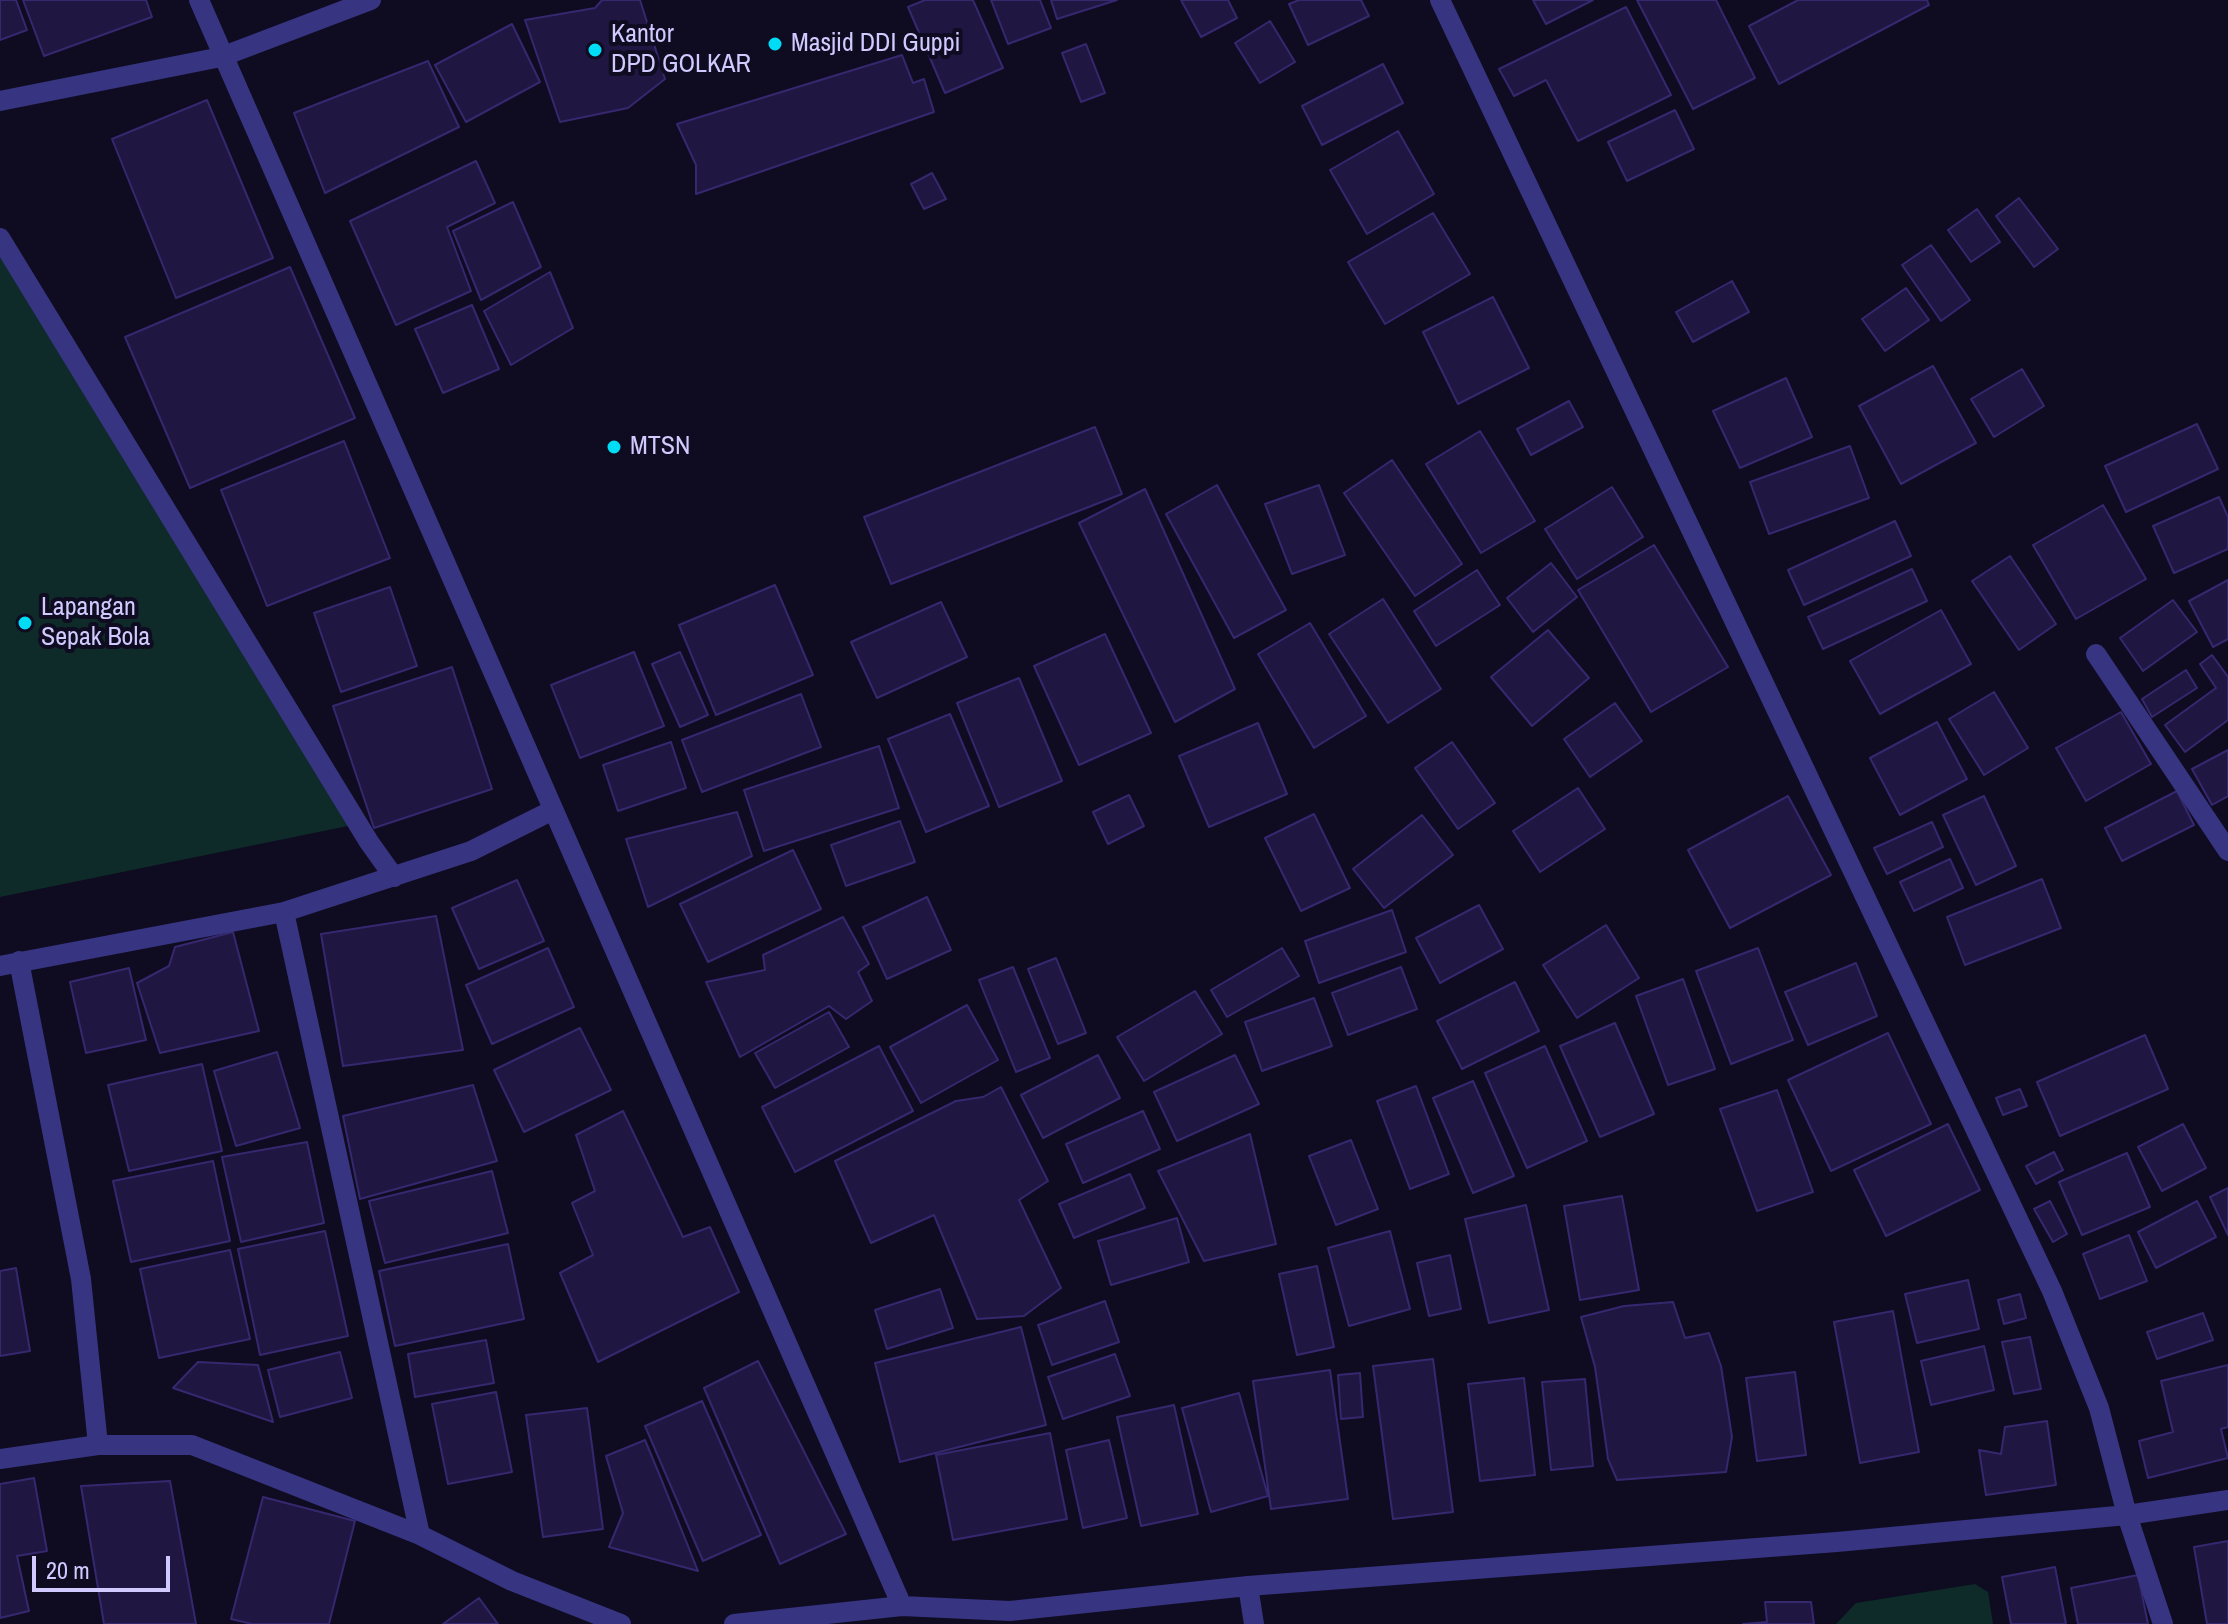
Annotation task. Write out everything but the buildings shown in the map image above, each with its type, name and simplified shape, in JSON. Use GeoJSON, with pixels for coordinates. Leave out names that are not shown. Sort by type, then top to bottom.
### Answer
{"type":"FeatureCollection","features":[{"type":"Feature","properties":{"kind":"street"},"geometry":{"type":"LineString","coordinates":[[199,0],[221,57],[902,1606]]}},
{"type":"Feature","properties":{"kind":"street"},"geometry":{"type":"LineString","coordinates":[[0,101],[221,57],[371,0]]}},
{"type":"Feature","properties":{"kind":"street"},"geometry":{"type":"LineString","coordinates":[[1440,0],[2052,1291],[2099,1408],[2127,1515],[2163,1624]]}},
{"type":"Feature","properties":{"kind":"street"},"geometry":{"type":"LineString","coordinates":[[0,238],[369,842],[394,877]]}},
{"type":"Feature","properties":{"kind":"street"},"geometry":{"type":"LineString","coordinates":[[2096,654],[2228,851]]}},
{"type":"Feature","properties":{"kind":"street"},"geometry":{"type":"LineString","coordinates":[[98,1445],[81,1279],[10,964],[284,912],[471,851],[553,810]]}},
{"type":"Feature","properties":{"kind":"street"},"geometry":{"type":"LineString","coordinates":[[284,912],[420,1535]]}},
{"type":"Feature","properties":{"kind":"street"},"geometry":{"type":"LineString","coordinates":[[0,1459],[98,1445],[192,1445],[420,1535],[512,1581],[621,1624]]}},
{"type":"Feature","properties":{"kind":"street"},"geometry":{"type":"LineString","coordinates":[[734,1624],[902,1606],[1012,1618],[1248,1586],[1837,1542],[2127,1515],[2228,1500]]}},
{"type":"Feature","properties":{"kind":"street"},"geometry":{"type":"LineString","coordinates":[[1248,1586],[1254,1624]]}},
{"type":"Feature","properties":{"kind":"green space"},"geometry":{"type":"Polygon","coordinates":[[[0,253],[353,825],[0,897],[0,253]]]}},
{"type":"Feature","properties":{"kind":"green space"},"geometry":{"type":"Polygon","coordinates":[[[1975,1584],[1988,1592],[1993,1624],[1836,1624],[1856,1603],[1975,1584]]]}},
{"type":"Feature","properties":{"kind":"place","name":"Masjid DDI Guppi"},"geometry":{"type":"Point","coordinates":[775,44]}},
{"type":"Feature","properties":{"kind":"place","name":"Kantor DPD GOLKAR"},"geometry":{"type":"Point","coordinates":[595,50]}},
{"type":"Feature","properties":{"kind":"place","name":"MTSN"},"geometry":{"type":"Point","coordinates":[614,447]}},
{"type":"Feature","properties":{"kind":"place","name":"Lapangan Sepak Bola"},"geometry":{"type":"Point","coordinates":[25,623]}}]}
